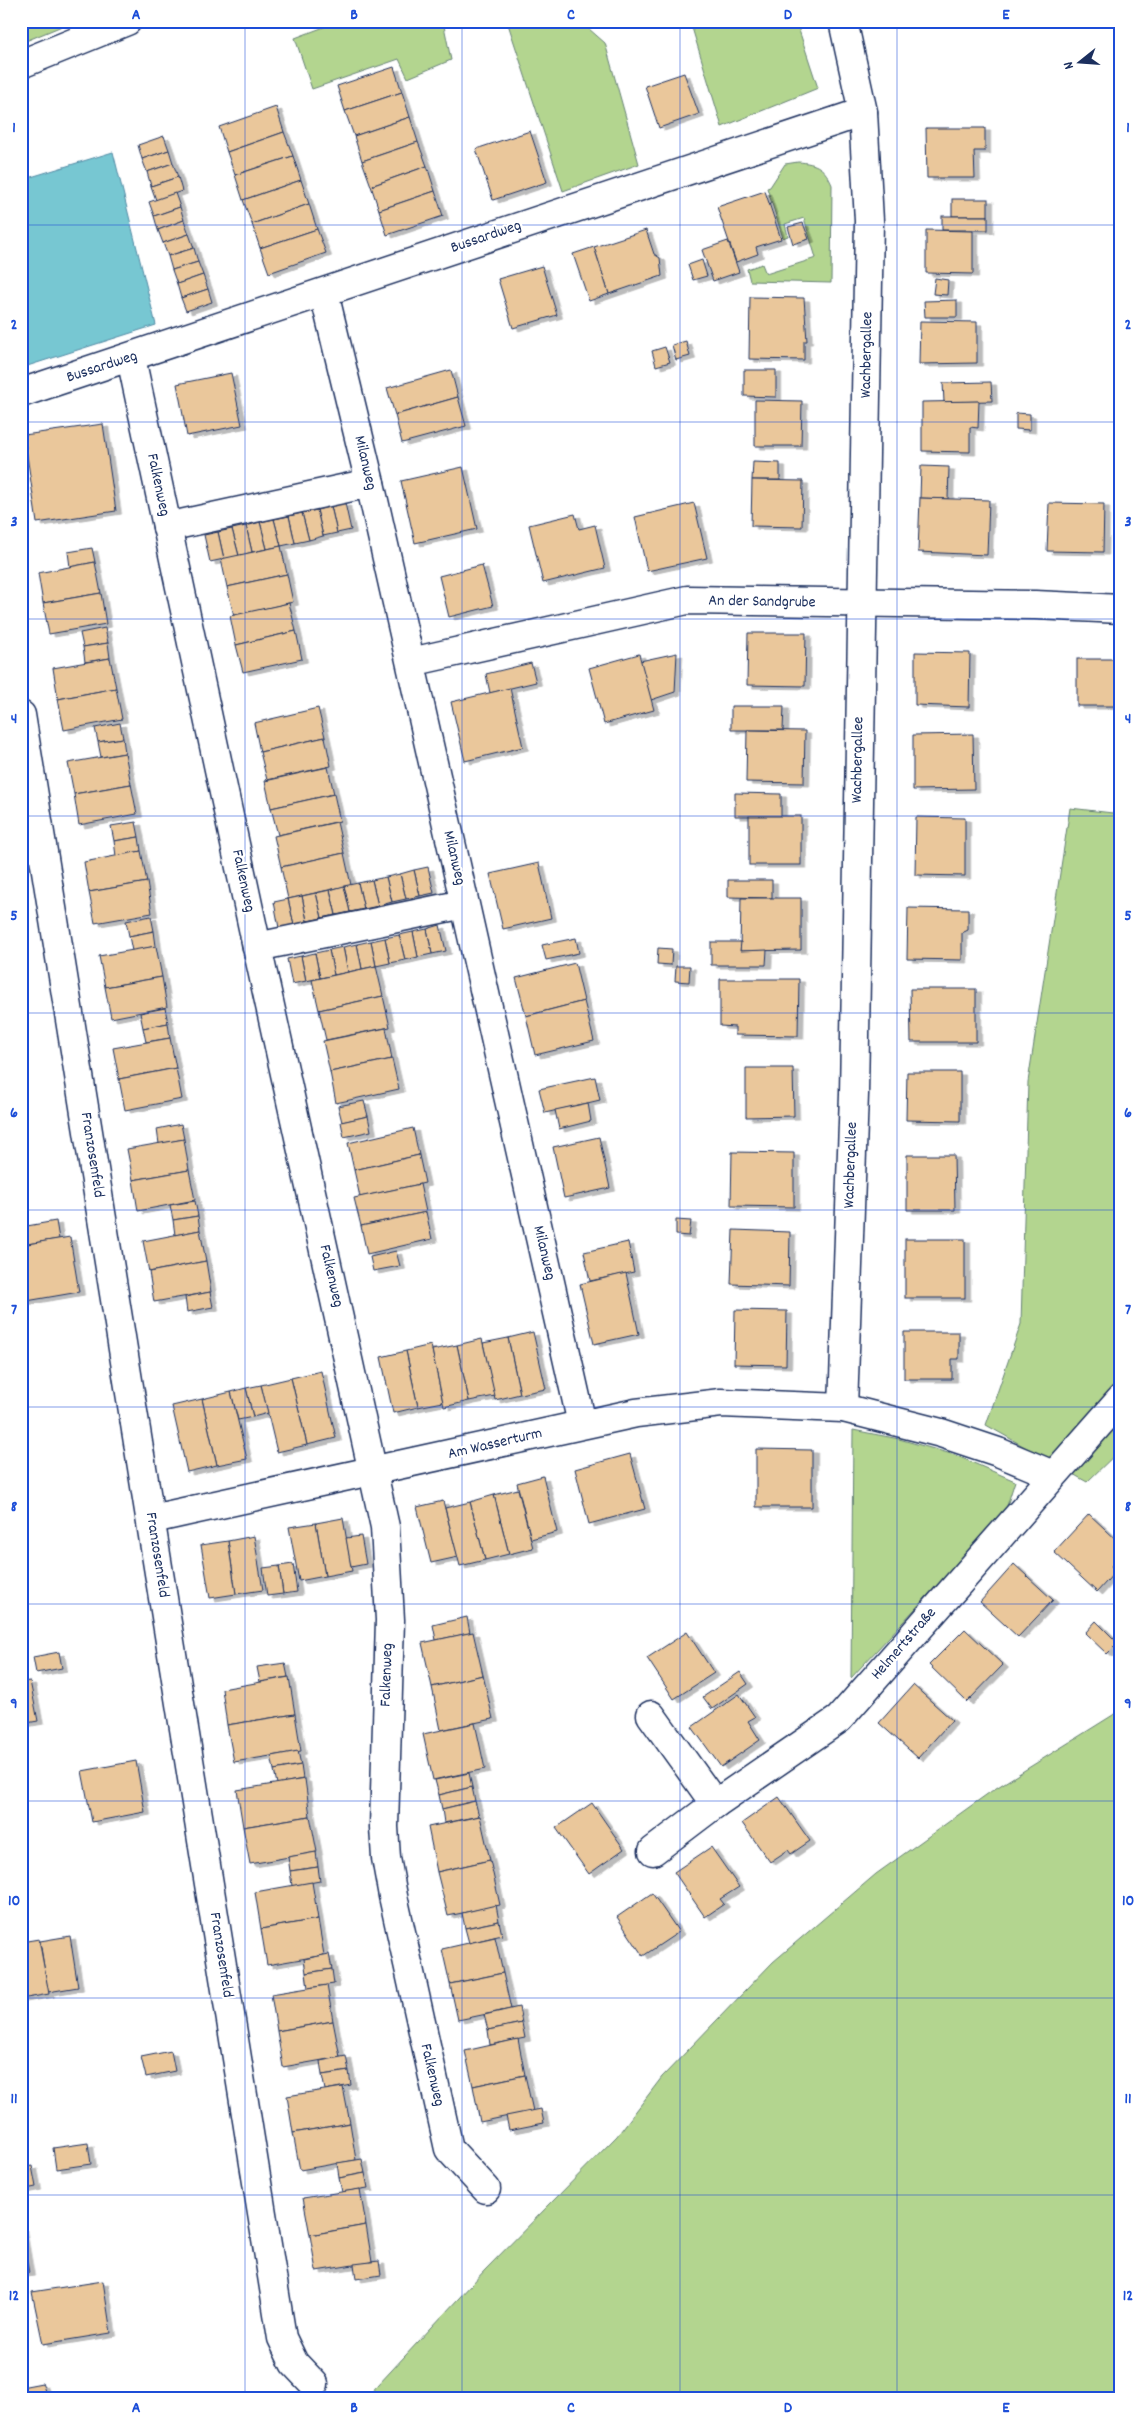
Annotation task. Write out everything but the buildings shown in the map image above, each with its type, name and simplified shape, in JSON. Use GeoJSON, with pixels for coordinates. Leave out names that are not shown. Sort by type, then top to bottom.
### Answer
{"type":"FeatureCollection","features":[{"type":"Feature","properties":{"kind":"street"},"geometry":{"type":"LineString","coordinates":[[21,64],[127,21]]}},
{"type":"Feature","properties":{"kind":"street"},"geometry":{"type":"LineString","coordinates":[[843,21],[863,112]]}},
{"type":"Feature","properties":{"kind":"street","name":"Bussardweg"},"geometry":{"type":"LineString","coordinates":[[21,393],[131,358],[663,177],[863,112]]}},
{"type":"Feature","properties":{"kind":"street","name":"Wachbergallee"},"geometry":{"type":"LineString","coordinates":[[843,1408],[854,1094],[861,604],[870,206],[863,112]]}},
{"type":"Feature","properties":{"kind":"street","name":"Milanweg"},"geometry":{"type":"LineString","coordinates":[[324,293],[370,483],[582,1424]]}},
{"type":"Feature","properties":{"kind":"street","name":"Falkenweg"},"geometry":{"type":"LineString","coordinates":[[131,358],[257,946],[386,1527],[390,1620],[384,1748],[386,1858],[449,2149],[486,2189]]}},
{"type":"Feature","properties":{"kind":"street"},"geometry":{"type":"LineString","coordinates":[[167,527],[370,483]]}},
{"type":"Feature","properties":{"kind":"street","name":"An der Sandgrube"},"geometry":{"type":"LineString","coordinates":[[410,662],[686,600],[1121,609]]}},
{"type":"Feature","properties":{"kind":"street","name":"Franzosenfeld"},"geometry":{"type":"LineString","coordinates":[[21,715],[152,1519],[282,2338],[294,2363],[314,2384]]}},
{"type":"Feature","properties":{"kind":"street"},"geometry":{"type":"LineString","coordinates":[[257,946],[464,904]]}},
{"type":"Feature","properties":{"kind":"street","name":"Helmertstraße"},"geometry":{"type":"LineString","coordinates":[[654,1851],[715,1804],[839,1718],[1053,1475],[1120,1395]]}},
{"type":"Feature","properties":{"kind":"street","name":"Am Wasserturm"},"geometry":{"type":"LineString","coordinates":[[152,1519],[582,1424],[636,1413],[721,1403],[843,1408],[941,1433],[998,1452],[1053,1475]]}},
{"type":"Feature","properties":{"kind":"street"},"geometry":{"type":"LineString","coordinates":[[650,1715],[715,1804]]}},
{"type":"Feature","properties":{"kind":"green space"},"geometry":{"type":"Polygon","coordinates":[[[25,21],[74,21],[21,43],[21,23],[25,21]]]}},
{"type":"Feature","properties":{"kind":"green space"},"geometry":{"type":"Polygon","coordinates":[[[340,21],[443,21],[451,60],[408,78],[399,59],[312,89],[295,38],[340,21]]]}},
{"type":"Feature","properties":{"kind":"green space"},"geometry":{"type":"Polygon","coordinates":[[[507,21],[580,21],[605,43],[639,164],[563,191],[507,21]]]}},
{"type":"Feature","properties":{"kind":"green space"},"geometry":{"type":"Polygon","coordinates":[[[690,21],[796,21],[818,88],[722,127],[690,21]]]}},
{"type":"Feature","properties":{"kind":"green space"},"geometry":{"type":"Polygon","coordinates":[[[798,162],[815,165],[820,168],[832,185],[831,283],[750,281],[747,269],[762,264],[766,274],[816,258],[804,218],[785,224],[788,236],[783,238],[767,188],[770,187],[785,164],[798,162]]]}},
{"type":"Feature","properties":{"kind":"green space"},"geometry":{"type":"Polygon","coordinates":[[[1070,808],[1121,814],[1121,1449],[1087,1482],[986,1425],[1021,1324],[1028,1082],[1070,808]]]}},
{"type":"Feature","properties":{"kind":"green space"},"geometry":{"type":"Polygon","coordinates":[[[853,1430],[899,1439],[955,1455],[1015,1481],[1005,1512],[851,1678],[853,1430]]]}},
{"type":"Feature","properties":{"kind":"green space"},"geometry":{"type":"Polygon","coordinates":[[[1121,1710],[1121,2399],[365,2399],[485,2270],[617,2136],[662,2077],[773,1962],[876,1874],[993,1790],[1121,1710]]]}},
{"type":"Feature","properties":{"kind":"water"},"geometry":{"type":"Polygon","coordinates":[[[113,152],[156,325],[21,368],[21,180],[113,152]]]}}]}
